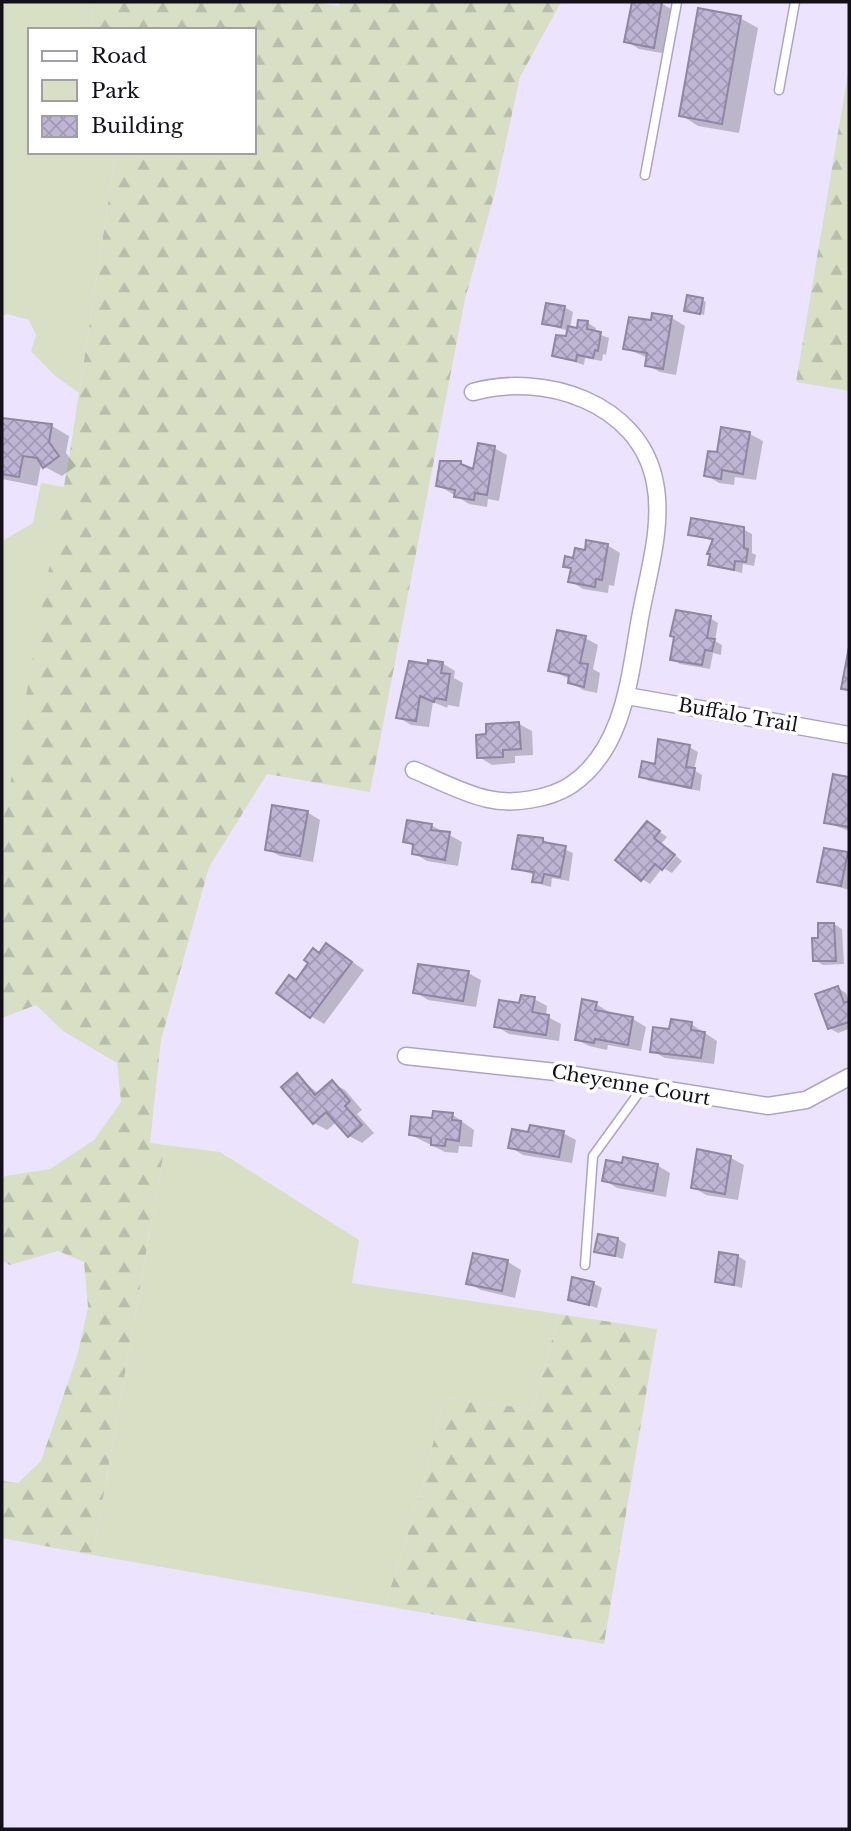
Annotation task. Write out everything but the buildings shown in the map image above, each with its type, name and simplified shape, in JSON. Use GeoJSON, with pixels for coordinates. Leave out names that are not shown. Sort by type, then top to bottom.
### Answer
{"type":"FeatureCollection","features":[{"type":"Feature","properties":{"kind":"street"},"geometry":{"type":"LineString","coordinates":[[414,770],[489,800],[534,799],[570,786],[604,753],[627,696],[657,512],[653,474],[637,440],[607,411],[573,395],[510,384],[473,391]]}},
{"type":"Feature","properties":{"kind":"street","name":"Buffalo Trail"},"geometry":{"type":"LineString","coordinates":[[627,696],[849,735]]}},
{"type":"Feature","properties":{"kind":"street","name":"Cheyenne Court"},"geometry":{"type":"LineString","coordinates":[[406,1056],[513,1066],[768,1107],[806,1100],[849,1077]]}},
{"type":"Feature","properties":{"kind":"lane"},"geometry":{"type":"LineString","coordinates":[[646,175],[677,2]]}},
{"type":"Feature","properties":{"kind":"lane"},"geometry":{"type":"LineString","coordinates":[[779,90],[794,2]]}},
{"type":"Feature","properties":{"kind":"lane"},"geometry":{"type":"LineString","coordinates":[[585,1265],[593,1156],[643,1087]]}},
{"type":"Feature","properties":{"kind":"green space"},"geometry":{"type":"Polygon","coordinates":[[[2,2],[95,2],[89,28],[28,28],[28,154],[116,154],[79,393],[54,375],[31,351],[36,335],[29,320],[7,314],[2,316],[2,2]]]}},
{"type":"Feature","properties":{"kind":"green space"},"geometry":{"type":"Polygon","coordinates":[[[95,2],[313,2],[339,6],[340,2],[561,2],[520,77],[495,192],[465,299],[370,792],[267,774],[209,867],[161,1040],[150,1143],[165,1145],[93,1555],[2,1538],[2,1481],[18,1483],[41,1461],[78,1353],[88,1307],[84,1262],[58,1251],[10,1265],[2,1261],[2,1180],[5,1176],[50,1169],[94,1140],[121,1102],[117,1063],[63,1031],[36,1005],[2,1018],[2,829],[69,458],[116,154],[256,154],[256,28],[89,28],[95,2]]]}},
{"type":"Feature","properties":{"kind":"green space"},"geometry":{"type":"Polygon","coordinates":[[[849,67],[849,391],[796,382],[849,67]]]}},
{"type":"Feature","properties":{"kind":"green space"},"geometry":{"type":"Polygon","coordinates":[[[41,483],[64,487],[3,829],[2,541],[33,523],[41,483]]]}},
{"type":"Feature","properties":{"kind":"green space"},"geometry":{"type":"Polygon","coordinates":[[[165,1145],[220,1152],[359,1240],[352,1283],[559,1314],[533,1409],[444,1398],[424,1481],[385,1606],[93,1555],[165,1145]]]}},
{"type":"Feature","properties":{"kind":"green space"},"geometry":{"type":"Polygon","coordinates":[[[559,1314],[657,1329],[604,1644],[385,1606],[424,1481],[444,1398],[533,1409],[559,1314]]]}}]}
